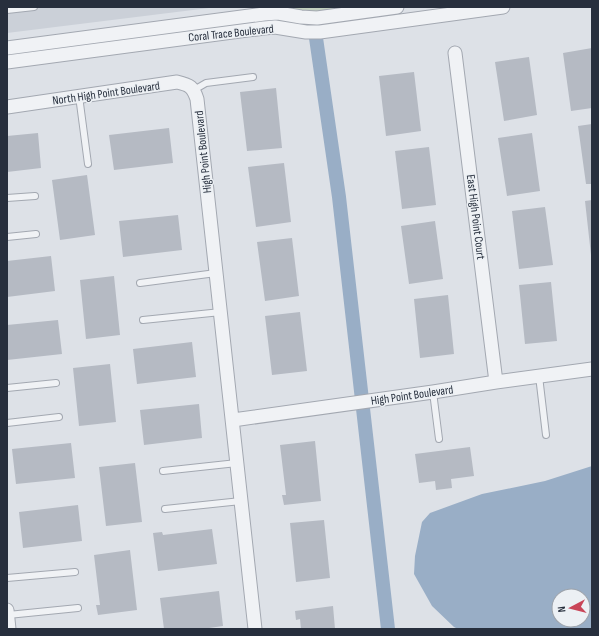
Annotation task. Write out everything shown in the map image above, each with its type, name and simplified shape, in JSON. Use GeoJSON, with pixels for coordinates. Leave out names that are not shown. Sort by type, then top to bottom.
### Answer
{"type":"FeatureCollection","features":[{"type":"Feature","properties":{"kind":"street","name":"Coral Trace Boulevard"},"geometry":{"type":"LineString","coordinates":[[7,48],[264,14],[278,13],[301,18],[317,18],[397,7]]}},
{"type":"Feature","properties":{"kind":"street","name":"Coral Trace Boulevard"},"geometry":{"type":"LineString","coordinates":[[7,62],[264,28],[275,27],[306,32],[320,32],[502,7]]}},
{"type":"Feature","properties":{"kind":"street","name":"East High Point Court"},"geometry":{"type":"LineString","coordinates":[[456,53],[496,382]]}},
{"type":"Feature","properties":{"kind":"street","name":"North High Point Boulevard"},"geometry":{"type":"LineString","coordinates":[[7,107],[177,82],[186,84],[195,94]]}},
{"type":"Feature","properties":{"kind":"street","name":"High Point Boulevard"},"geometry":{"type":"LineString","coordinates":[[195,94],[221,312],[255,629]]}},
{"type":"Feature","properties":{"kind":"street","name":"High Point Boulevard"},"geometry":{"type":"LineString","coordinates":[[233,420],[592,369]]}},
{"type":"Feature","properties":{"kind":"street"},"geometry":{"type":"LineString","coordinates":[[7,610],[9,629]]}},
{"type":"Feature","properties":{"kind":"lane"},"geometry":{"type":"LineString","coordinates":[[7,10],[34,7]]}},
{"type":"Feature","properties":{"kind":"lane"},"geometry":{"type":"LineString","coordinates":[[359,12],[361,26]]}},
{"type":"Feature","properties":{"kind":"lane"},"geometry":{"type":"LineString","coordinates":[[32,45],[35,58]]}},
{"type":"Feature","properties":{"kind":"lane"},"geometry":{"type":"LineString","coordinates":[[195,94],[206,83],[253,77]]}},
{"type":"Feature","properties":{"kind":"lane"},"geometry":{"type":"LineString","coordinates":[[79,96],[88,164]]}},
{"type":"Feature","properties":{"kind":"lane"},"geometry":{"type":"LineString","coordinates":[[7,198],[35,196]]}},
{"type":"Feature","properties":{"kind":"lane"},"geometry":{"type":"LineString","coordinates":[[7,237],[36,234]]}},
{"type":"Feature","properties":{"kind":"lane"},"geometry":{"type":"LineString","coordinates":[[140,283],[216,273]]}},
{"type":"Feature","properties":{"kind":"lane"},"geometry":{"type":"LineString","coordinates":[[143,320],[221,312]]}},
{"type":"Feature","properties":{"kind":"lane"},"geometry":{"type":"LineString","coordinates":[[539,376],[546,435]]}},
{"type":"Feature","properties":{"kind":"lane"},"geometry":{"type":"LineString","coordinates":[[7,388],[56,383]]}},
{"type":"Feature","properties":{"kind":"lane"},"geometry":{"type":"LineString","coordinates":[[434,392],[439,439]]}},
{"type":"Feature","properties":{"kind":"lane"},"geometry":{"type":"LineString","coordinates":[[7,423],[59,417]]}},
{"type":"Feature","properties":{"kind":"lane"},"geometry":{"type":"LineString","coordinates":[[163,471],[237,463]]}},
{"type":"Feature","properties":{"kind":"lane"},"geometry":{"type":"LineString","coordinates":[[165,509],[241,501]]}},
{"type":"Feature","properties":{"kind":"lane"},"geometry":{"type":"LineString","coordinates":[[7,578],[75,572]]}},
{"type":"Feature","properties":{"kind":"lane"},"geometry":{"type":"LineString","coordinates":[[8,614],[78,608]]}},
{"type":"Feature","properties":{"kind":"shaded area"},"geometry":{"type":"Polygon","coordinates":[[[7,7],[217,7],[7,33],[7,7]]]}},
{"type":"Feature","properties":{"kind":"green space"},"geometry":{"type":"Polygon","coordinates":[[[288,7],[348,7],[311,12],[288,9],[288,7]]]}},
{"type":"Feature","properties":{"kind":"water"},"geometry":{"type":"Polygon","coordinates":[[[592,466],[592,629],[458,629],[432,606],[414,574],[415,556],[422,522],[430,513],[482,494],[545,481],[592,466]]]}},
{"type":"Feature","properties":{"kind":"building"},"geometry":{"type":"Polygon","coordinates":[[[592,48],[592,108],[571,111],[563,53],[592,48]]]}},
{"type":"Feature","properties":{"kind":"building"},"geometry":{"type":"Polygon","coordinates":[[[529,57],[537,115],[504,121],[495,62],[529,57]]]}},
{"type":"Feature","properties":{"kind":"building"},"geometry":{"type":"Polygon","coordinates":[[[414,72],[421,131],[386,136],[379,76],[414,72]]]}},
{"type":"Feature","properties":{"kind":"building"},"geometry":{"type":"Polygon","coordinates":[[[276,88],[282,148],[247,151],[240,92],[276,88]]]}},
{"type":"Feature","properties":{"kind":"building"},"geometry":{"type":"Polygon","coordinates":[[[592,124],[592,184],[586,184],[578,126],[592,124]]]}},
{"type":"Feature","properties":{"kind":"building"},"geometry":{"type":"Polygon","coordinates":[[[169,128],[173,163],[114,170],[109,135],[169,128]]]}},
{"type":"Feature","properties":{"kind":"building"},"geometry":{"type":"Polygon","coordinates":[[[38,133],[41,168],[7,172],[7,136],[38,133]]]}},
{"type":"Feature","properties":{"kind":"building"},"geometry":{"type":"Polygon","coordinates":[[[532,133],[540,191],[507,196],[498,138],[532,133]]]}},
{"type":"Feature","properties":{"kind":"building"},"geometry":{"type":"Polygon","coordinates":[[[429,147],[436,205],[402,209],[395,151],[429,147]]]}},
{"type":"Feature","properties":{"kind":"building"},"geometry":{"type":"Polygon","coordinates":[[[284,163],[291,222],[256,227],[248,167],[284,163]]]}},
{"type":"Feature","properties":{"kind":"building"},"geometry":{"type":"Polygon","coordinates":[[[87,175],[95,235],[60,240],[52,180],[87,175]]]}},
{"type":"Feature","properties":{"kind":"building"},"geometry":{"type":"Polygon","coordinates":[[[592,200],[592,255],[591,255],[585,201],[592,200]]]}},
{"type":"Feature","properties":{"kind":"building"},"geometry":{"type":"Polygon","coordinates":[[[545,207],[553,265],[519,269],[512,211],[545,207]]]}},
{"type":"Feature","properties":{"kind":"building"},"geometry":{"type":"Polygon","coordinates":[[[178,215],[182,250],[123,257],[119,221],[178,215]]]}},
{"type":"Feature","properties":{"kind":"building"},"geometry":{"type":"Polygon","coordinates":[[[435,221],[443,279],[409,284],[401,226],[435,221]]]}},
{"type":"Feature","properties":{"kind":"building"},"geometry":{"type":"Polygon","coordinates":[[[292,238],[299,296],[265,301],[257,242],[292,238]]]}},
{"type":"Feature","properties":{"kind":"building"},"geometry":{"type":"Polygon","coordinates":[[[51,256],[55,291],[7,297],[7,261],[51,256]]]}},
{"type":"Feature","properties":{"kind":"building"},"geometry":{"type":"Polygon","coordinates":[[[114,276],[120,335],[86,339],[80,280],[114,276]]]}},
{"type":"Feature","properties":{"kind":"building"},"geometry":{"type":"Polygon","coordinates":[[[551,282],[557,341],[525,344],[519,285],[551,282]]]}},
{"type":"Feature","properties":{"kind":"building"},"geometry":{"type":"Polygon","coordinates":[[[448,295],[454,354],[420,358],[414,299],[448,295]]]}},
{"type":"Feature","properties":{"kind":"building"},"geometry":{"type":"Polygon","coordinates":[[[300,312],[307,371],[272,375],[265,316],[300,312]]]}},
{"type":"Feature","properties":{"kind":"building"},"geometry":{"type":"Polygon","coordinates":[[[58,320],[62,354],[7,360],[7,325],[58,320]]]}},
{"type":"Feature","properties":{"kind":"building"},"geometry":{"type":"Polygon","coordinates":[[[192,342],[196,377],[137,384],[133,349],[192,342]]]}},
{"type":"Feature","properties":{"kind":"building"},"geometry":{"type":"Polygon","coordinates":[[[110,364],[116,422],[79,426],[73,368],[110,364]]]}},
{"type":"Feature","properties":{"kind":"building"},"geometry":{"type":"Polygon","coordinates":[[[199,404],[202,438],[144,445],[140,410],[199,404]]]}},
{"type":"Feature","properties":{"kind":"building"},"geometry":{"type":"Polygon","coordinates":[[[315,441],[321,501],[284,505],[282,495],[286,495],[280,445],[315,441]]]}},
{"type":"Feature","properties":{"kind":"building"},"geometry":{"type":"Polygon","coordinates":[[[71,443],[75,478],[16,484],[12,449],[71,443]]]}},
{"type":"Feature","properties":{"kind":"building"},"geometry":{"type":"Polygon","coordinates":[[[470,447],[474,476],[451,479],[452,488],[436,490],[435,481],[419,483],[415,454],[470,447]]]}},
{"type":"Feature","properties":{"kind":"building"},"geometry":{"type":"Polygon","coordinates":[[[135,463],[142,522],[106,526],[99,467],[135,463]]]}},
{"type":"Feature","properties":{"kind":"building"},"geometry":{"type":"Polygon","coordinates":[[[78,505],[82,541],[23,548],[19,512],[78,505]]]}},
{"type":"Feature","properties":{"kind":"building"},"geometry":{"type":"Polygon","coordinates":[[[324,520],[330,578],[296,582],[290,523],[324,520]]]}},
{"type":"Feature","properties":{"kind":"building"},"geometry":{"type":"Polygon","coordinates":[[[212,529],[217,564],[158,571],[153,533],[162,532],[163,535],[212,529]]]}},
{"type":"Feature","properties":{"kind":"building"},"geometry":{"type":"Polygon","coordinates":[[[130,550],[137,610],[98,615],[96,605],[100,605],[94,555],[130,550]]]}},
{"type":"Feature","properties":{"kind":"building"},"geometry":{"type":"Polygon","coordinates":[[[219,591],[223,626],[202,629],[164,629],[160,598],[219,591]]]}},
{"type":"Feature","properties":{"kind":"building"},"geometry":{"type":"Polygon","coordinates":[[[333,606],[335,629],[301,629],[300,619],[296,620],[295,611],[333,606]]]}},
{"type":"Feature","properties":{"kind":"waterway"},"geometry":{"type":"LineString","coordinates":[[316,38],[339,197],[388,629]]}}]}
